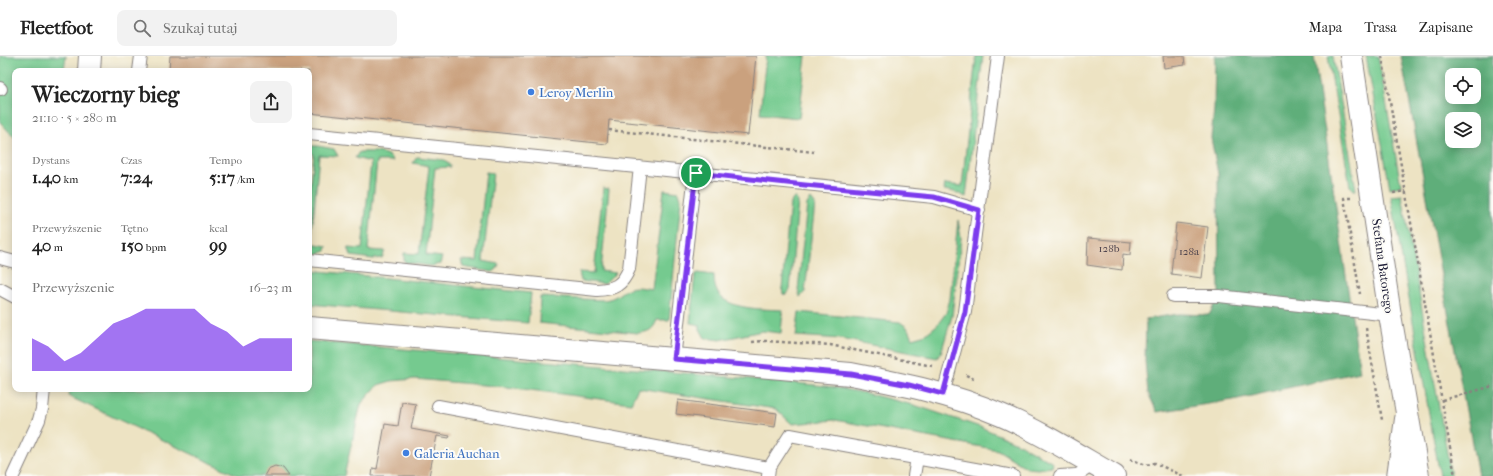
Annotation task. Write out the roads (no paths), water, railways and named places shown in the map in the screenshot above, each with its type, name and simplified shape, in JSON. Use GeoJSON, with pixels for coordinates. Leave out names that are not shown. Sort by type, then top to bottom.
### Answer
{"type":"FeatureCollection","features":[{"type":"Feature","properties":{"kind":"street"},"geometry":{"type":"LineString","coordinates":[[89,68],[90,56]]}},
{"type":"Feature","properties":{"kind":"street","name":"Stefana Batorego"},"geometry":{"type":"LineString","coordinates":[[1351,56],[1390,315],[1418,476]]}},
{"type":"Feature","properties":{"kind":"street"},"geometry":{"type":"LineString","coordinates":[[312,328],[851,374],[909,385],[943,394],[1001,415],[1055,441],[1082,472],[1114,476]]}},
{"type":"Feature","properties":{"kind":"street"},"geometry":{"type":"LineString","coordinates":[[1398,476],[1407,412]]}},
{"type":"Feature","properties":{"kind":"lane"},"geometry":{"type":"LineString","coordinates":[[140,68],[141,56]]}},
{"type":"Feature","properties":{"kind":"lane"},"geometry":{"type":"LineString","coordinates":[[943,394],[965,312],[998,56]]}},
{"type":"Feature","properties":{"kind":"lane"},"geometry":{"type":"LineString","coordinates":[[312,134],[934,197],[979,210]]}},
{"type":"Feature","properties":{"kind":"lane"},"geometry":{"type":"LineString","coordinates":[[312,260],[607,290],[617,286],[625,278],[628,269],[640,167]]}},
{"type":"Feature","properties":{"kind":"lane"},"geometry":{"type":"LineString","coordinates":[[674,359],[696,173]]}},
{"type":"Feature","properties":{"kind":"lane"},"geometry":{"type":"LineString","coordinates":[[0,258],[12,261]]}},
{"type":"Feature","properties":{"kind":"lane"},"geometry":{"type":"LineString","coordinates":[[0,289],[12,295]]}},
{"type":"Feature","properties":{"kind":"lane"},"geometry":{"type":"LineString","coordinates":[[1173,296],[1219,296],[1390,315]]}},
{"type":"Feature","properties":{"kind":"lane"},"geometry":{"type":"LineString","coordinates":[[13,476],[39,420],[44,392]]}},
{"type":"Feature","properties":{"kind":"lane"},"geometry":{"type":"LineString","coordinates":[[438,406],[769,472],[790,435],[1014,476]]}},
{"type":"Feature","properties":{"kind":"lane"},"geometry":{"type":"LineString","coordinates":[[914,476],[917,458]]}},
{"type":"Feature","properties":{"kind":"lane"},"geometry":{"type":"LineString","coordinates":[[1060,476],[1082,472]]}},
{"type":"Feature","properties":{"kind":"place","name":"Leroy Merlin"},"geometry":{"type":"Point","coordinates":[531,92]}},
{"type":"Feature","properties":{"kind":"place","name":"Galeria Auchan"},"geometry":{"type":"Point","coordinates":[406,453]}}]}
